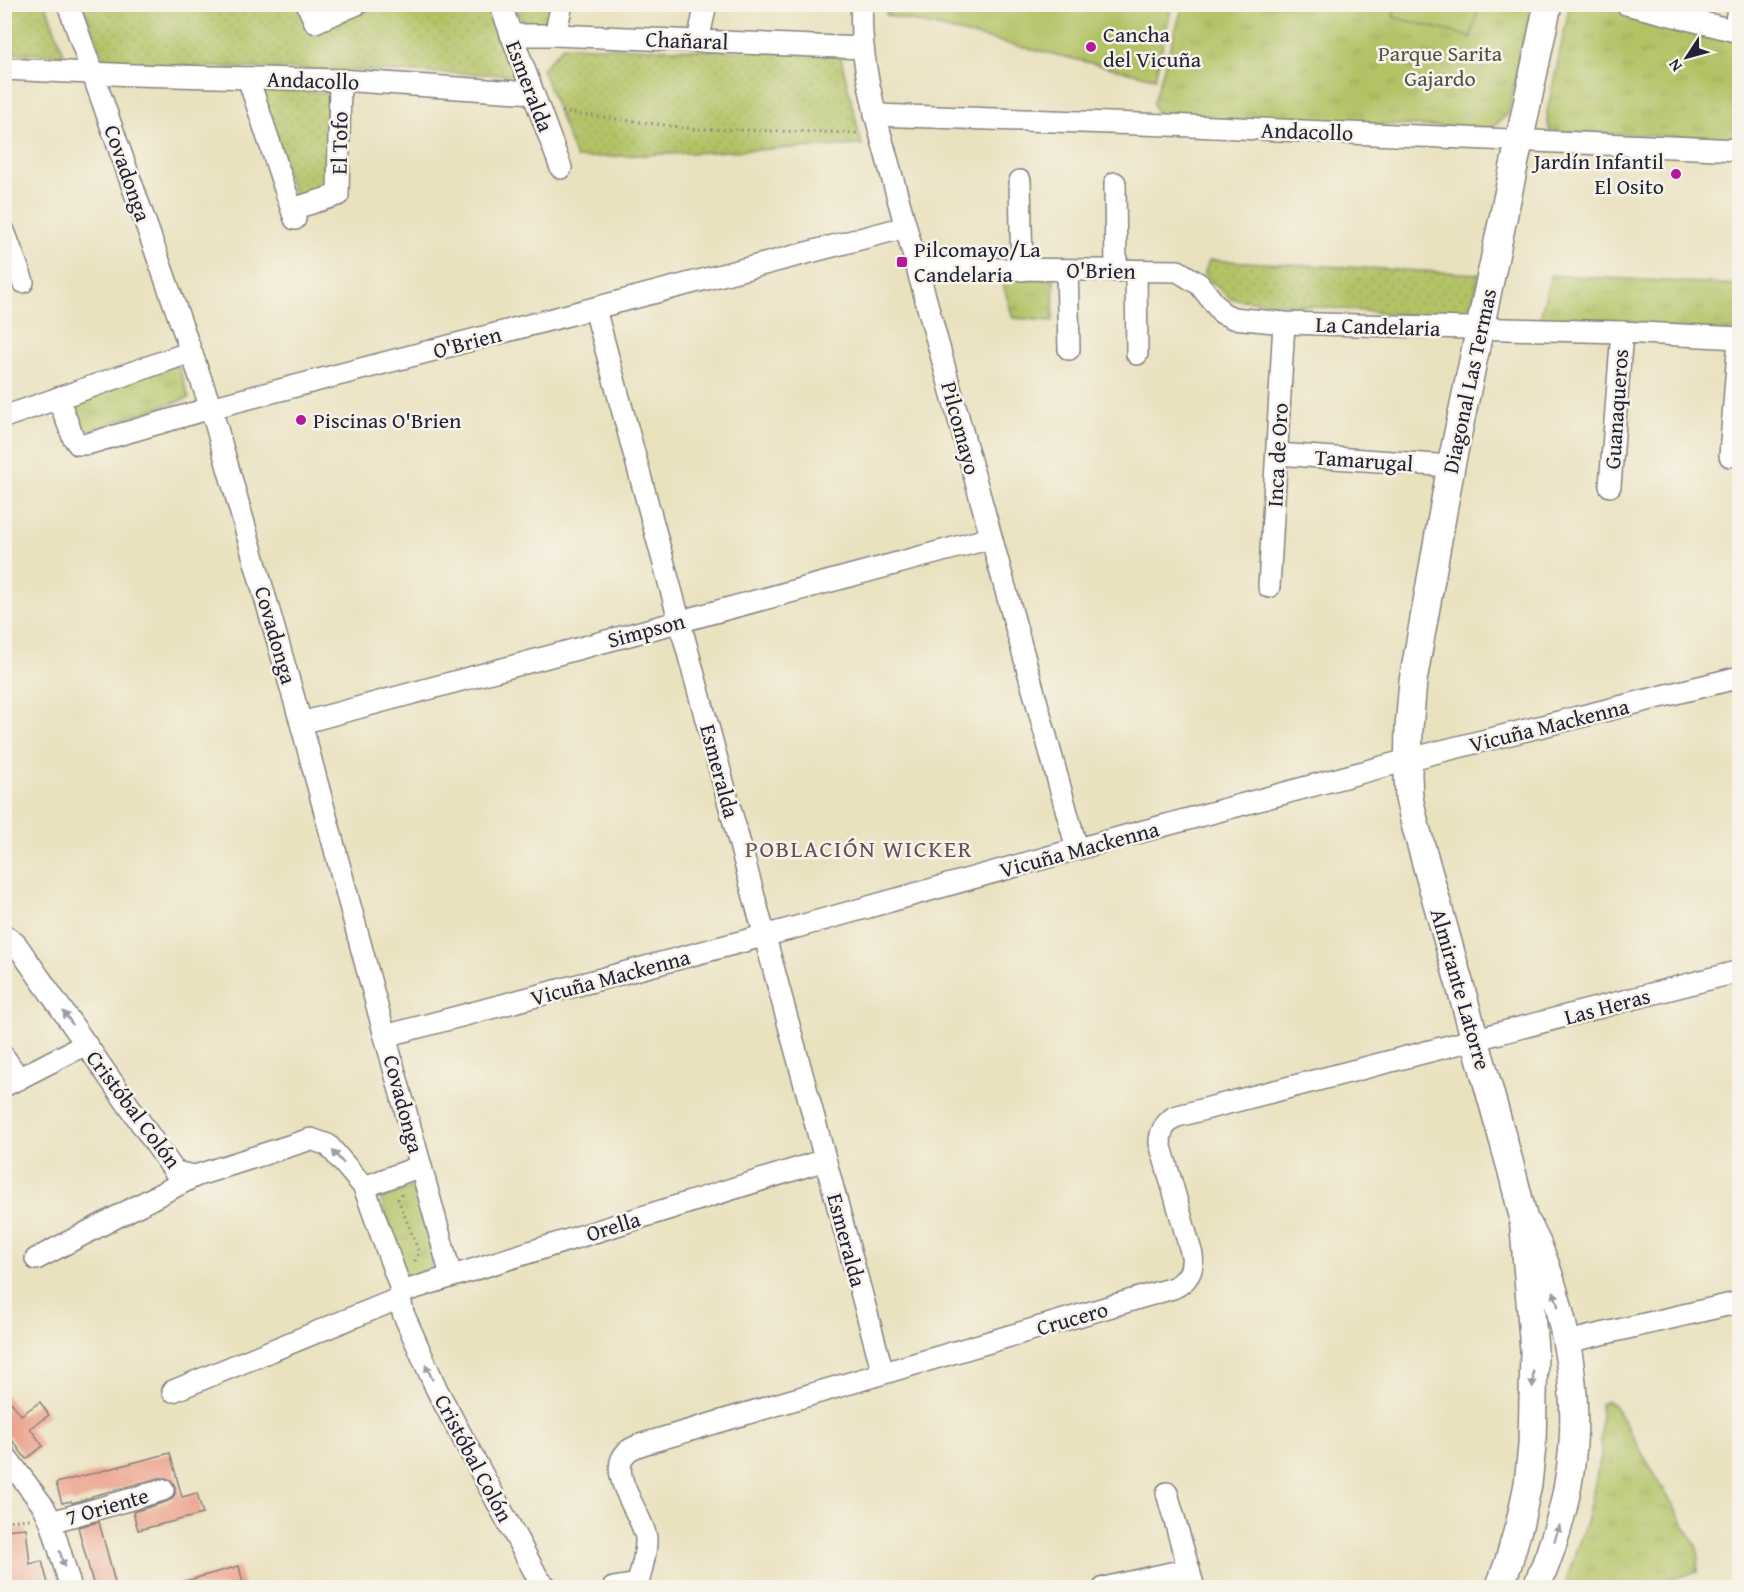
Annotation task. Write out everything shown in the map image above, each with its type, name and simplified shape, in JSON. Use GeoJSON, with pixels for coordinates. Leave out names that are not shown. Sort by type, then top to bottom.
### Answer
{"type":"FeatureCollection","features":[{"type":"Feature","properties":{"kind":"main road","name":"Diagonal Las Termas"},"geometry":{"type":"LineString","coordinates":[[1408,761],[1413,681],[1451,466],[1548,4]]}},
{"type":"Feature","properties":{"kind":"main road","name":"Almirante Latorre"},"geometry":{"type":"LineString","coordinates":[[1408,761],[1410,798],[1415,824],[1523,1216],[1534,1350],[1532,1446],[1528,1484],[1520,1522],[1499,1587]]}},
{"type":"Feature","properties":{"kind":"main road","name":"Almirante Latorre"},"geometry":{"type":"LineString","coordinates":[[1523,1216],[1544,1257],[1567,1342],[1571,1362],[1574,1417],[1570,1476],[1558,1534],[1536,1587]]}},
{"type":"Feature","properties":{"kind":"street","name":"Covadonga"},"geometry":{"type":"LineString","coordinates":[[68,4],[211,408],[301,723],[451,1276]]}},
{"type":"Feature","properties":{"kind":"street"},"geometry":{"type":"LineString","coordinates":[[311,13],[357,4]]}},
{"type":"Feature","properties":{"kind":"street","name":"Esmeralda"},"geometry":{"type":"LineString","coordinates":[[500,4],[561,168]]}},
{"type":"Feature","properties":{"kind":"street"},"geometry":{"type":"LineString","coordinates":[[555,35],[562,4]]}},
{"type":"Feature","properties":{"kind":"street"},"geometry":{"type":"LineString","coordinates":[[698,41],[706,4]]}},
{"type":"Feature","properties":{"kind":"street","name":"Pilcomayo"},"geometry":{"type":"LineString","coordinates":[[862,4],[863,48],[877,124],[1077,849]]}},
{"type":"Feature","properties":{"kind":"street"},"geometry":{"type":"LineString","coordinates":[[1626,4],[1737,31],[1739,4]]}},
{"type":"Feature","properties":{"kind":"street","name":"Chañaral"},"geometry":{"type":"LineString","coordinates":[[511,35],[863,48]]}},
{"type":"Feature","properties":{"kind":"street","name":"Andacollo"},"geometry":{"type":"LineString","coordinates":[[4,69],[340,80],[536,101]]}},
{"type":"Feature","properties":{"kind":"street","name":"El Tofo"},"geometry":{"type":"LineString","coordinates":[[248,78],[294,214],[338,195],[340,80]]}},
{"type":"Feature","properties":{"kind":"street","name":"Andacollo"},"geometry":{"type":"LineString","coordinates":[[877,124],[1168,125],[1740,150]]}},
{"type":"Feature","properties":{"kind":"street"},"geometry":{"type":"LineString","coordinates":[[1020,181],[1022,270]]}},
{"type":"Feature","properties":{"kind":"street"},"geometry":{"type":"LineString","coordinates":[[1116,183],[1137,354]]}},
{"type":"Feature","properties":{"kind":"street","name":"O'Brien"},"geometry":{"type":"LineString","coordinates":[[58,398],[73,437],[78,444],[87,444],[211,408],[906,227]]}},
{"type":"Feature","properties":{"kind":"street"},"geometry":{"type":"LineString","coordinates":[[4,231],[15,271]]}},
{"type":"Feature","properties":{"kind":"street","name":"O'Brien"},"geometry":{"type":"LineString","coordinates":[[917,268],[1178,271]]}},
{"type":"Feature","properties":{"kind":"street"},"geometry":{"type":"LineString","coordinates":[[1067,270],[1069,349]]}},
{"type":"Feature","properties":{"kind":"street","name":"La Candelaria"},"geometry":{"type":"LineString","coordinates":[[1178,271],[1199,284],[1222,313],[1233,318],[1284,323],[1622,332],[1739,338]]}},
{"type":"Feature","properties":{"kind":"street","name":"Esmeralda"},"geometry":{"type":"LineString","coordinates":[[595,309],[883,1373]]}},
{"type":"Feature","properties":{"kind":"street","name":"Inca de Oro"},"geometry":{"type":"LineString","coordinates":[[1269,587],[1284,323]]}},
{"type":"Feature","properties":{"kind":"street","name":"Guanaqueros"},"geometry":{"type":"LineString","coordinates":[[1610,486],[1622,332]]}},
{"type":"Feature","properties":{"kind":"street"},"geometry":{"type":"LineString","coordinates":[[1730,456],[1739,338]]}},
{"type":"Feature","properties":{"kind":"street"},"geometry":{"type":"LineString","coordinates":[[4,417],[190,351]]}},
{"type":"Feature","properties":{"kind":"street","name":"Tamarugal"},"geometry":{"type":"LineString","coordinates":[[1277,454],[1451,466]]}},
{"type":"Feature","properties":{"kind":"street","name":"Simpson"},"geometry":{"type":"LineString","coordinates":[[301,723],[991,538]]}},
{"type":"Feature","properties":{"kind":"street","name":"Vicuña Mackenna"},"geometry":{"type":"LineString","coordinates":[[385,1036],[765,936],[1077,849],[1408,761],[1740,677]]}},
{"type":"Feature","properties":{"kind":"street","name":"Cristóbal Colón"},"geometry":{"type":"LineString","coordinates":[[4,935],[16,944],[175,1172],[195,1176],[311,1139],[328,1145],[364,1187],[401,1295],[403,1313],[437,1390],[539,1580],[548,1587]]}},
{"type":"Feature","properties":{"kind":"street","name":"Las Heras"},"geometry":{"type":"LineString","coordinates":[[1475,1040],[1740,971]]}},
{"type":"Feature","properties":{"kind":"street","name":"Crucero"},"geometry":{"type":"LineString","coordinates":[[639,1586],[646,1538],[621,1477],[619,1466],[626,1452],[643,1443],[1173,1288],[1185,1281],[1192,1268],[1192,1255],[1160,1143],[1161,1131],[1169,1121],[1174,1117],[1475,1040]]}},
{"type":"Feature","properties":{"kind":"street"},"geometry":{"type":"LineString","coordinates":[[4,1057],[12,1083],[86,1044]]}},
{"type":"Feature","properties":{"kind":"street","name":"Orella"},"geometry":{"type":"LineString","coordinates":[[173,1391],[451,1276],[825,1160]]}},
{"type":"Feature","properties":{"kind":"street"},"geometry":{"type":"LineString","coordinates":[[364,1187],[421,1166]]}},
{"type":"Feature","properties":{"kind":"street"},"geometry":{"type":"LineString","coordinates":[[36,1259],[195,1176]]}},
{"type":"Feature","properties":{"kind":"street"},"geometry":{"type":"LineString","coordinates":[[1567,1342],[1740,1302]]}},
{"type":"Feature","properties":{"kind":"street"},"geometry":{"type":"LineString","coordinates":[[4,1454],[44,1507],[51,1522],[70,1587]]}},
{"type":"Feature","properties":{"kind":"street","name":"7 Oriente"},"geometry":{"type":"LineString","coordinates":[[51,1522],[163,1490]]}},
{"type":"Feature","properties":{"kind":"street"},"geometry":{"type":"LineString","coordinates":[[1104,1587],[1191,1578],[1167,1493]]}},
{"type":"Feature","properties":{"kind":"street"},"geometry":{"type":"LineString","coordinates":[[613,1587],[639,1586]]}},
{"type":"Feature","properties":{"kind":"path"},"geometry":{"type":"LineString","coordinates":[[536,101],[695,129],[877,124]]}},
{"type":"Feature","properties":{"kind":"path"},"geometry":{"type":"LineString","coordinates":[[401,1295],[418,1252],[398,1199],[421,1166]]}},
{"type":"Feature","properties":{"kind":"green space"},"geometry":{"type":"Polygon","coordinates":[[[5,4],[46,5],[64,55],[5,53],[5,4]]]}},
{"type":"Feature","properties":{"kind":"green space","name":"Cancha del Vicuña"},"geometry":{"type":"Polygon","coordinates":[[[1172,4],[1155,78],[886,15],[888,5],[1172,4]]]}},
{"type":"Feature","properties":{"kind":"green space"},"geometry":{"type":"Polygon","coordinates":[[[1396,4],[1479,5],[1471,37],[1393,17],[1396,4]]]}},
{"type":"Feature","properties":{"kind":"green space"},"geometry":{"type":"Polygon","coordinates":[[[83,5],[300,5],[312,32],[383,5],[491,5],[517,75],[105,64],[83,5]]]}},
{"type":"Feature","properties":{"kind":"green space"},"geometry":{"type":"Polygon","coordinates":[[[516,5],[553,5],[548,26],[522,20],[516,5]]]}},
{"type":"Feature","properties":{"kind":"green space","name":"Parque Sarita Gajardo"},"geometry":{"type":"Polygon","coordinates":[[[1183,5],[1532,5],[1508,114],[1492,128],[1159,118],[1153,104],[1183,5]]]}},
{"type":"Feature","properties":{"kind":"green space","name":"Parque Sarita Gajardo"},"geometry":{"type":"Polygon","coordinates":[[[1570,5],[1594,5],[1739,31],[1739,139],[1549,131],[1547,112],[1570,5]]]}},
{"type":"Feature","properties":{"kind":"green space"},"geometry":{"type":"Polygon","coordinates":[[[563,46],[840,54],[862,145],[576,158],[542,69],[563,46]]]}},
{"type":"Feature","properties":{"kind":"green space"},"geometry":{"type":"Polygon","coordinates":[[[260,89],[329,93],[329,189],[295,199],[260,89]]]}},
{"type":"Feature","properties":{"kind":"green space"},"geometry":{"type":"Polygon","coordinates":[[[1209,260],[1479,274],[1470,319],[1443,318],[1231,299],[1204,275],[1209,260]]]}},
{"type":"Feature","properties":{"kind":"green space"},"geometry":{"type":"Polygon","coordinates":[[[1551,275],[1739,285],[1739,331],[1539,322],[1551,275]]]}},
{"type":"Feature","properties":{"kind":"green space"},"geometry":{"type":"Polygon","coordinates":[[[1001,277],[1054,279],[1053,321],[1013,318],[1001,277]]]}},
{"type":"Feature","properties":{"kind":"green space"},"geometry":{"type":"Polygon","coordinates":[[[178,364],[189,398],[78,434],[67,401],[178,364]]]}},
{"type":"Feature","properties":{"kind":"green space"},"geometry":{"type":"Polygon","coordinates":[[[412,1187],[441,1266],[404,1278],[381,1199],[412,1187]]]}},
{"type":"Feature","properties":{"kind":"green space"},"geometry":{"type":"Polygon","coordinates":[[[1607,1400],[1614,1405],[1696,1545],[1699,1557],[1697,1572],[1641,1587],[1564,1587],[1587,1518],[1601,1456],[1601,1404],[1607,1400]]]}},
{"type":"Feature","properties":{"kind":"building"},"geometry":{"type":"Polygon","coordinates":[[[4,1393],[21,1415],[40,1402],[49,1415],[30,1428],[43,1446],[26,1459],[4,1429],[4,1393]]]}},
{"type":"Feature","properties":{"kind":"building"},"geometry":{"type":"Polygon","coordinates":[[[170,1453],[182,1497],[197,1493],[203,1514],[138,1530],[133,1512],[166,1502],[175,1494],[172,1481],[166,1478],[72,1503],[71,1501],[62,1503],[56,1483],[170,1453]]]}},
{"type":"Feature","properties":{"kind":"building"},"geometry":{"type":"Polygon","coordinates":[[[99,1522],[116,1587],[94,1587],[78,1527],[99,1522]]]}},
{"type":"Feature","properties":{"kind":"building"},"geometry":{"type":"Polygon","coordinates":[[[26,1528],[30,1564],[42,1561],[49,1587],[4,1587],[4,1530],[26,1528]]]}},
{"type":"Feature","properties":{"kind":"building"},"geometry":{"type":"Polygon","coordinates":[[[239,1566],[244,1587],[178,1587],[178,1583],[239,1566]]]}},
{"type":"Feature","properties":{"kind":"place","name":"Cancha del Vicuña"},"geometry":{"type":"Point","coordinates":[1091,47]}},
{"type":"Feature","properties":{"kind":"place","name":"Jardín Infantil El Osito"},"geometry":{"type":"Point","coordinates":[1676,174]}},
{"type":"Feature","properties":{"kind":"place","name":"Pilcomayo/La Candelaria"},"geometry":{"type":"Point","coordinates":[902,262]}},
{"type":"Feature","properties":{"kind":"place","name":"Piscinas O'Brien"},"geometry":{"type":"Point","coordinates":[301,420]}},
{"type":"Feature","properties":{"kind":"district","name":"POBLACIÓN WICKER"},"geometry":{"type":"Point","coordinates":[859,848]}}]}
